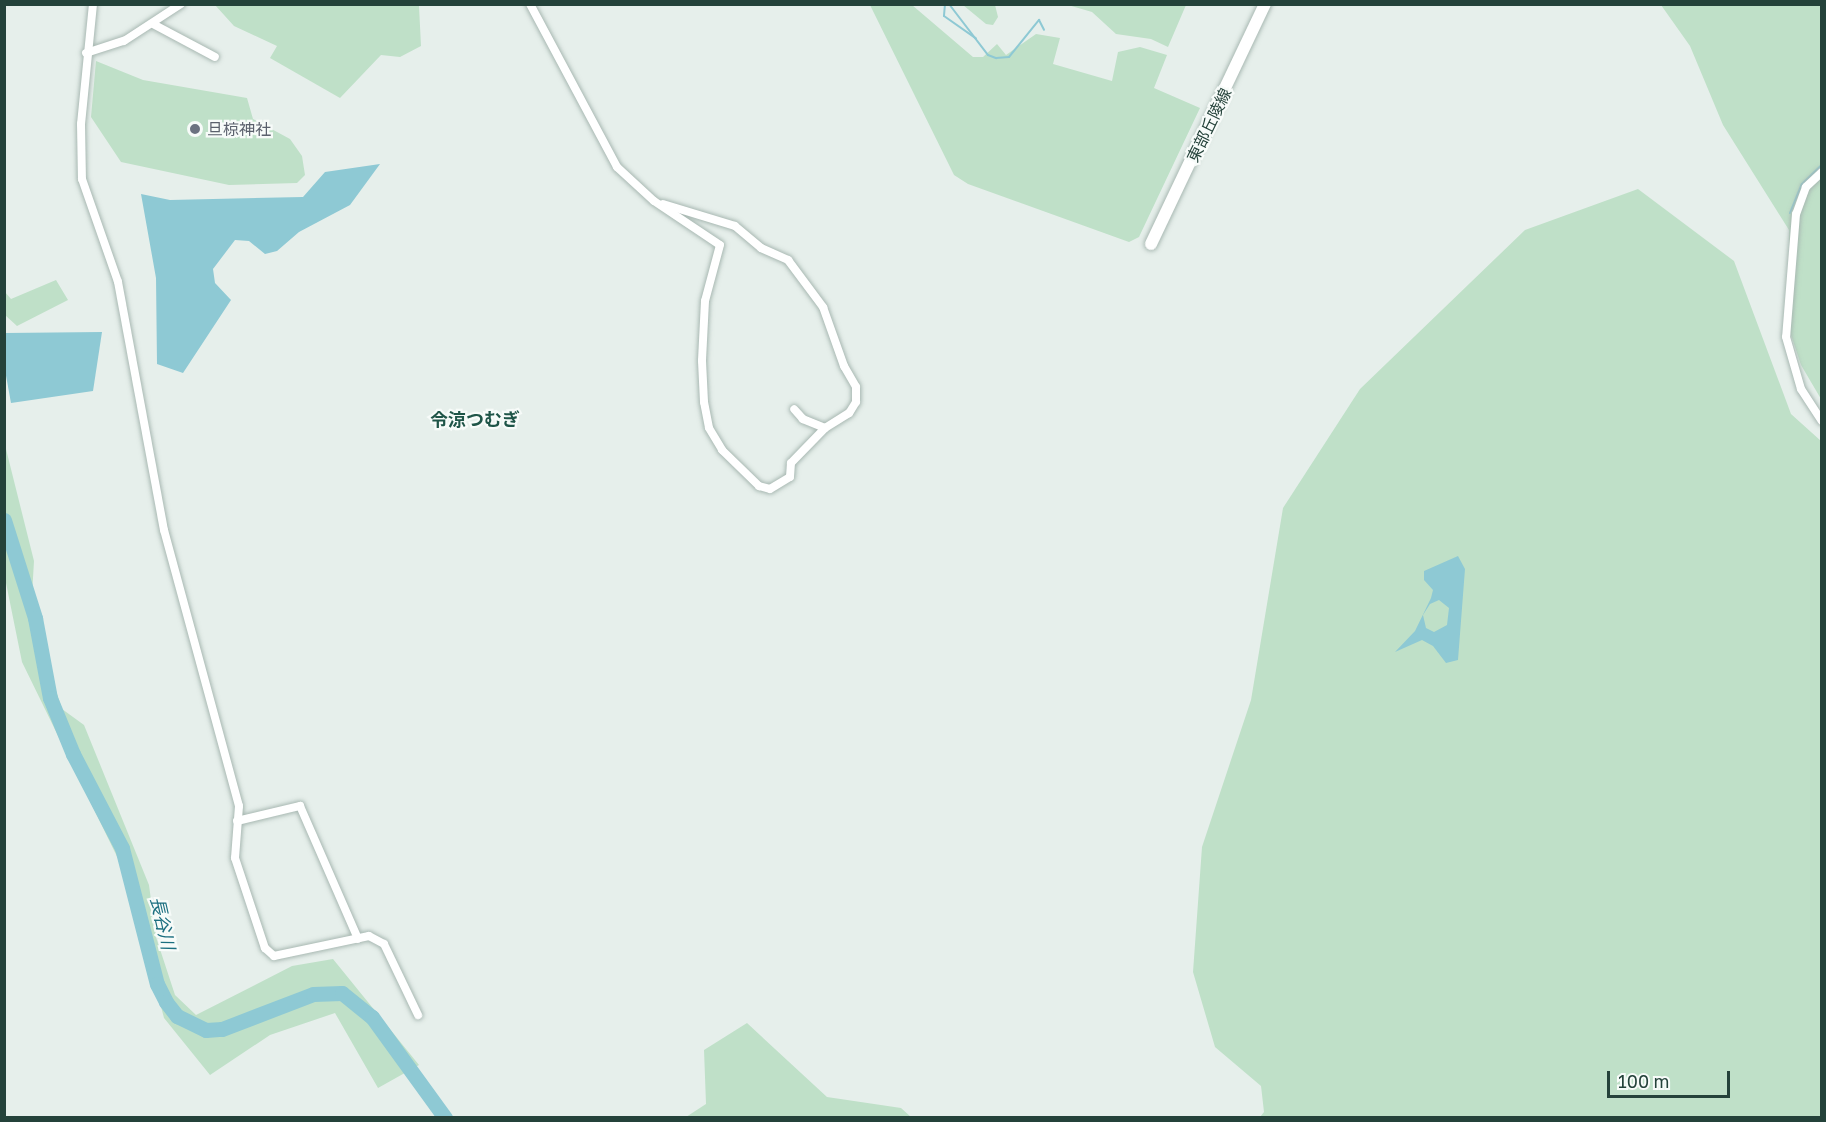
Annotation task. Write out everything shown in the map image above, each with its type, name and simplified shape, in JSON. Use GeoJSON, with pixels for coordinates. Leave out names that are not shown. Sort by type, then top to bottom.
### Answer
{"type":"FeatureCollection","features":[{"type":"Feature","properties":{"kind":"street"},"geometry":{"type":"LineString","coordinates":[[93,4],[86,53],[82,179],[118,282],[164,530],[239,806],[235,858],[265,948],[274,956],[284,956],[369,936],[384,944],[418,1015]]}},
{"type":"Feature","properties":{"kind":"street"},"geometry":{"type":"LineString","coordinates":[[86,53],[124,41],[181,4]]}},
{"type":"Feature","properties":{"kind":"street"},"geometry":{"type":"LineString","coordinates":[[530,4],[617,168],[654,201],[720,245],[705,301],[702,361],[707,419],[722,450],[759,486],[770,489],[790,477],[790,463],[825,428],[849,413],[856,387],[844,366],[823,308],[788,260],[761,248],[735,226],[654,201]]}},
{"type":"Feature","properties":{"kind":"street","name":"東部丘陵線"},"geometry":{"type":"LineString","coordinates":[[1151,244],[1265,4]]}},
{"type":"Feature","properties":{"kind":"street"},"geometry":{"type":"LineString","coordinates":[[153,24],[215,57]]}},
{"type":"Feature","properties":{"kind":"street"},"geometry":{"type":"LineString","coordinates":[[1821,172],[1806,187],[1796,214],[1786,337],[1801,389],[1821,421]]}},
{"type":"Feature","properties":{"kind":"street"},"geometry":{"type":"LineString","coordinates":[[794,409],[803,419],[825,428]]}},
{"type":"Feature","properties":{"kind":"street"},"geometry":{"type":"LineString","coordinates":[[237,821],[300,806],[358,939]]}},
{"type":"Feature","properties":{"kind":"green space"},"geometry":{"type":"Polygon","coordinates":[[[1186,4],[1168,47],[1151,39],[1116,34],[1092,12],[1068,5],[1186,4]]]}},
{"type":"Feature","properties":{"kind":"green space"},"geometry":{"type":"Polygon","coordinates":[[[215,5],[433,5],[419,6],[421,46],[400,57],[381,55],[340,98],[270,58],[277,46],[234,26],[215,5]]]}},
{"type":"Feature","properties":{"kind":"green space"},"geometry":{"type":"Polygon","coordinates":[[[870,5],[912,5],[973,57],[983,57],[997,44],[1006,55],[1036,34],[1060,38],[1053,64],[1112,81],[1118,52],[1140,47],[1167,55],[1154,88],[1200,108],[1139,237],[1129,242],[968,184],[954,175],[870,5]]]}},
{"type":"Feature","properties":{"kind":"green space"},"geometry":{"type":"Polygon","coordinates":[[[963,5],[995,5],[998,17],[993,25],[986,24],[963,5]]]}},
{"type":"Feature","properties":{"kind":"green space"},"geometry":{"type":"Polygon","coordinates":[[[1661,5],[1821,5],[1821,399],[1801,365],[1790,332],[1789,230],[1723,125],[1690,46],[1661,5]]]}},
{"type":"Feature","properties":{"kind":"green space"},"geometry":{"type":"Polygon","coordinates":[[[96,61],[143,80],[247,98],[253,119],[290,139],[302,156],[305,175],[297,183],[229,185],[121,162],[91,117],[96,61]]]}},
{"type":"Feature","properties":{"kind":"green space"},"geometry":{"type":"Polygon","coordinates":[[[1638,189],[1734,261],[1791,414],[1821,441],[1821,1117],[1260,1117],[1264,1112],[1261,1086],[1215,1047],[1193,972],[1202,847],[1251,700],[1283,508],[1360,389],[1525,230],[1638,189]]]}},
{"type":"Feature","properties":{"kind":"green space"},"geometry":{"type":"Polygon","coordinates":[[[56,280],[68,300],[17,326],[5,315],[5,292],[11,299],[56,280]]]}},
{"type":"Feature","properties":{"kind":"green space"},"geometry":{"type":"Polygon","coordinates":[[[4,441],[34,561],[32,595],[47,663],[62,709],[84,725],[149,885],[156,937],[175,995],[196,1015],[292,966],[333,959],[419,1065],[378,1088],[335,1013],[270,1035],[210,1075],[164,1018],[127,877],[22,662],[5,578],[4,441]]]}},
{"type":"Feature","properties":{"kind":"green space"},"geometry":{"type":"Polygon","coordinates":[[[747,1023],[827,1097],[901,1108],[911,1117],[686,1117],[706,1104],[704,1050],[747,1023]]]}},
{"type":"Feature","properties":{"kind":"water"},"geometry":{"type":"Polygon","coordinates":[[[380,164],[350,205],[299,232],[277,251],[265,254],[249,241],[235,240],[213,269],[215,283],[231,300],[183,373],[157,364],[156,278],[141,194],[170,200],[303,197],[325,172],[380,164]]]}},
{"type":"Feature","properties":{"kind":"water"},"geometry":{"type":"Polygon","coordinates":[[[102,332],[93,391],[11,403],[5,370],[5,333],[102,332]]]}},
{"type":"Feature","properties":{"kind":"water"},"geometry":{"type":"Polygon","coordinates":[[[1458,556],[1465,569],[1458,660],[1446,663],[1433,646],[1422,640],[1395,652],[1415,631],[1431,598],[1433,590],[1424,580],[1424,571],[1458,556]],[[1439,600],[1430,604],[1423,615],[1426,628],[1434,632],[1447,625],[1449,608],[1439,600]]]}},
{"type":"Feature","properties":{"kind":"waterway"},"geometry":{"type":"LineString","coordinates":[[945,4],[944,16],[976,38]]}},
{"type":"Feature","properties":{"kind":"waterway"},"geometry":{"type":"LineString","coordinates":[[949,4],[988,55],[996,58],[1009,57],[1039,20],[1044,30]]}},
{"type":"Feature","properties":{"kind":"waterway"},"geometry":{"type":"LineString","coordinates":[[1790,213],[1802,184],[1822,165]]}},
{"type":"Feature","properties":{"kind":"waterway","name":"長谷川"},"geometry":{"type":"LineString","coordinates":[[4,520],[35,618],[50,698],[73,754],[122,848],[157,984],[166,1002],[177,1016],[206,1030],[222,1029],[313,994],[342,993],[372,1017],[445,1118]]}},
{"type":"Feature","properties":{"kind":"place","name":"旦椋神社"},"geometry":{"type":"Point","coordinates":[195,129]}},
{"type":"Feature","properties":{"kind":"district","name":"令涼つむぎ"},"geometry":{"type":"Point","coordinates":[475,419]}}]}
